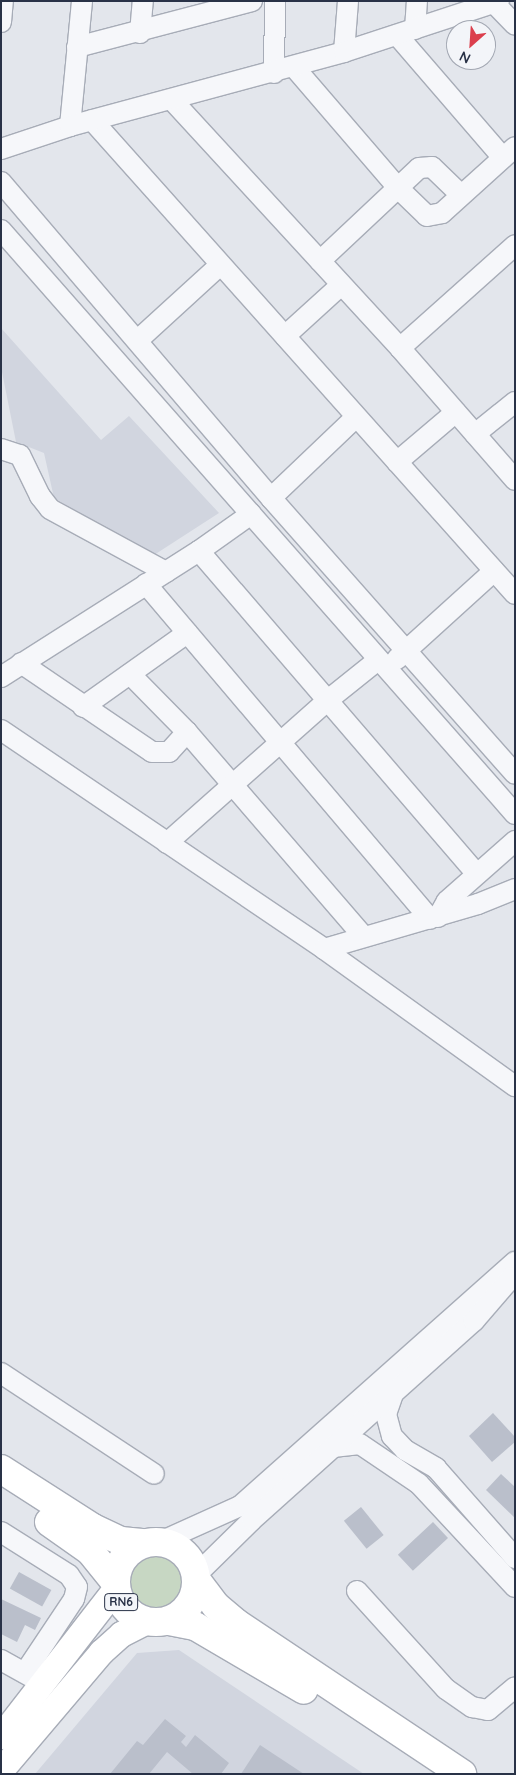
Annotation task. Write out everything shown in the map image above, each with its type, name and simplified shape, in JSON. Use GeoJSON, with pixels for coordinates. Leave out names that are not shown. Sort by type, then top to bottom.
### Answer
{"type":"FeatureCollection","features":[{"type":"Feature","properties":{"kind":"highway"},"geometry":{"type":"LineString","coordinates":[[1,1469],[92,1528],[121,1541],[151,1543],[184,1553],[197,1578],[216,1606],[236,1623],[462,1774]]}},
{"type":"Feature","properties":{"kind":"highway","name":"RN6"},"geometry":{"type":"LineString","coordinates":[[1,1490],[90,1551],[116,1586],[126,1609],[157,1621],[195,1626],[245,1654],[430,1774]]}},
{"type":"Feature","properties":{"kind":"highway","name":"RN6"},"geometry":{"type":"LineString","coordinates":[[116,1586],[122,1559],[151,1543]]}},
{"type":"Feature","properties":{"kind":"highway"},"geometry":{"type":"LineString","coordinates":[[157,1621],[190,1606],[197,1578]]}},
{"type":"Feature","properties":{"kind":"main road"},"geometry":{"type":"LineString","coordinates":[[1,1736],[34,1678],[116,1586]]}},
{"type":"Feature","properties":{"kind":"main road"},"geometry":{"type":"LineString","coordinates":[[1,1770],[100,1652],[122,1634],[157,1621]]}},
{"type":"Feature","properties":{"kind":"street"},"geometry":{"type":"LineString","coordinates":[[1,22],[3,1]]}},
{"type":"Feature","properties":{"kind":"street"},"geometry":{"type":"LineString","coordinates":[[70,126],[82,1]]}},
{"type":"Feature","properties":{"kind":"street"},"geometry":{"type":"LineString","coordinates":[[140,33],[143,1]]}},
{"type":"Feature","properties":{"kind":"street"},"geometry":{"type":"LineString","coordinates":[[77,48],[140,33],[205,8],[252,1]]}},
{"type":"Feature","properties":{"kind":"street"},"geometry":{"type":"LineString","coordinates":[[274,1],[274,73]]}},
{"type":"Feature","properties":{"kind":"street"},"geometry":{"type":"LineString","coordinates":[[344,52],[348,1]]}},
{"type":"Feature","properties":{"kind":"street"},"geometry":{"type":"LineString","coordinates":[[406,32],[417,1]]}},
{"type":"Feature","properties":{"kind":"street"},"geometry":{"type":"LineString","coordinates":[[1,149],[70,126],[274,73],[406,32],[489,3],[515,25]]}},
{"type":"Feature","properties":{"kind":"street"},"geometry":{"type":"LineString","coordinates":[[294,67],[419,211],[431,217],[442,213],[509,152],[406,32]]}},
{"type":"Feature","properties":{"kind":"street"},"geometry":{"type":"LineString","coordinates":[[172,100],[400,348],[515,480]]}},
{"type":"Feature","properties":{"kind":"street"},"geometry":{"type":"LineString","coordinates":[[92,120],[515,594]]}},
{"type":"Feature","properties":{"kind":"street"},"geometry":{"type":"LineString","coordinates":[[320,261],[419,168],[428,166],[461,195]]}},
{"type":"Feature","properties":{"kind":"street"},"geometry":{"type":"LineString","coordinates":[[1,182],[138,340],[271,498],[515,774]]}},
{"type":"Feature","properties":{"kind":"street"},"geometry":{"type":"LineString","coordinates":[[1,230],[515,814]]}},
{"type":"Feature","properties":{"kind":"street"},"geometry":{"type":"LineString","coordinates":[[400,348],[515,245]]}},
{"type":"Feature","properties":{"kind":"street"},"geometry":{"type":"LineString","coordinates":[[138,340],[220,265]]}},
{"type":"Feature","properties":{"kind":"street"},"geometry":{"type":"LineString","coordinates":[[285,336],[341,285]]}},
{"type":"Feature","properties":{"kind":"street"},"geometry":{"type":"LineString","coordinates":[[82,324],[105,303]]}},
{"type":"Feature","properties":{"kind":"street"},"geometry":{"type":"LineString","coordinates":[[475,434],[515,402]]}},
{"type":"Feature","properties":{"kind":"street"},"geometry":{"type":"LineString","coordinates":[[397,462],[456,412]]}},
{"type":"Feature","properties":{"kind":"street"},"geometry":{"type":"LineString","coordinates":[[271,498],[356,417]]}},
{"type":"Feature","properties":{"kind":"street"},"geometry":{"type":"LineString","coordinates":[[2,447],[20,455],[40,496],[50,509],[166,572]]}},
{"type":"Feature","properties":{"kind":"street"},"geometry":{"type":"LineString","coordinates":[[236,497],[256,479]]}},
{"type":"Feature","properties":{"kind":"street"},"geometry":{"type":"LineString","coordinates":[[1,677],[199,551],[251,514]]}},
{"type":"Feature","properties":{"kind":"street"},"geometry":{"type":"LineString","coordinates":[[199,551],[477,874]]}},
{"type":"Feature","properties":{"kind":"street"},"geometry":{"type":"LineString","coordinates":[[166,843],[328,700],[406,651],[494,571]]}},
{"type":"Feature","properties":{"kind":"street"},"geometry":{"type":"LineString","coordinates":[[146,584],[278,743],[434,918]]}},
{"type":"Feature","properties":{"kind":"street"},"geometry":{"type":"LineString","coordinates":[[83,707],[187,633]]}},
{"type":"Feature","properties":{"kind":"street"},"geometry":{"type":"LineString","coordinates":[[21,663],[83,707],[158,754],[168,752],[187,732]]}},
{"type":"Feature","properties":{"kind":"street"},"geometry":{"type":"LineString","coordinates":[[130,674],[187,732],[363,936]]}},
{"type":"Feature","properties":{"kind":"street"},"geometry":{"type":"LineString","coordinates":[[1,730],[324,949],[515,1086]]}},
{"type":"Feature","properties":{"kind":"street"},"geometry":{"type":"LineString","coordinates":[[434,918],[447,901],[515,841]]}},
{"type":"Feature","properties":{"kind":"street"},"geometry":{"type":"LineString","coordinates":[[324,949],[363,936],[434,918],[515,889]]}},
{"type":"Feature","properties":{"kind":"street"},"geometry":{"type":"LineString","coordinates":[[151,1543],[240,1506],[515,1262]]}},
{"type":"Feature","properties":{"kind":"street"},"geometry":{"type":"LineString","coordinates":[[197,1578],[214,1554],[474,1321],[515,1274]]}},
{"type":"Feature","properties":{"kind":"street"},"geometry":{"type":"LineString","coordinates":[[1,1373],[154,1474]]}},
{"type":"Feature","properties":{"kind":"street"},"geometry":{"type":"LineString","coordinates":[[394,1394],[386,1414],[392,1436],[405,1450],[426,1460],[444,1478],[515,1587]]}},
{"type":"Feature","properties":{"kind":"street"},"geometry":{"type":"LineString","coordinates":[[332,1447],[360,1444],[408,1475],[428,1493],[515,1558]]}},
{"type":"Feature","properties":{"kind":"street"},"geometry":{"type":"LineString","coordinates":[[428,1493],[444,1478]]}},
{"type":"Feature","properties":{"kind":"street"},"geometry":{"type":"LineString","coordinates":[[1,1532],[69,1575],[77,1587],[74,1600],[34,1678],[1,1660]]}},
{"type":"Feature","properties":{"kind":"street"},"geometry":{"type":"LineString","coordinates":[[357,1591],[446,1689],[478,1710],[488,1710],[515,1687]]}},
{"type":"Feature","properties":{"kind":"shaded area"},"geometry":{"type":"Polygon","coordinates":[[[1,328],[101,440],[129,416],[219,513],[154,555],[54,498],[44,453],[16,442],[1,367],[1,328]]]}},
{"type":"Feature","properties":{"kind":"shaded area"},"geometry":{"type":"Polygon","coordinates":[[[179,1650],[364,1774],[35,1774],[137,1653],[179,1650]]]}},
{"type":"Feature","properties":{"kind":"green space"},"geometry":{"type":"Polygon","coordinates":[[[155,1555],[172,1560],[177,1564],[181,1569],[186,1586],[181,1603],[177,1608],[172,1612],[155,1617],[138,1612],[133,1608],[129,1603],[124,1586],[129,1569],[133,1564],[138,1560],[155,1555]]]}},
{"type":"Feature","properties":{"kind":"building"},"geometry":{"type":"Polygon","coordinates":[[[493,1413],[515,1437],[515,1442],[492,1462],[469,1436],[493,1413]]]}},
{"type":"Feature","properties":{"kind":"building"},"geometry":{"type":"Polygon","coordinates":[[[501,1474],[515,1487],[515,1518],[486,1490],[501,1474]]]}},
{"type":"Feature","properties":{"kind":"building"},"geometry":{"type":"Polygon","coordinates":[[[361,1507],[384,1535],[367,1549],[344,1521],[361,1507]]]}},
{"type":"Feature","properties":{"kind":"building"},"geometry":{"type":"Polygon","coordinates":[[[433,1522],[448,1538],[413,1571],[398,1555],[433,1522]]]}},
{"type":"Feature","properties":{"kind":"building"},"geometry":{"type":"Polygon","coordinates":[[[19,1572],[51,1590],[42,1607],[10,1589],[19,1572]]]}},
{"type":"Feature","properties":{"kind":"building"},"geometry":{"type":"Polygon","coordinates":[[[1,1599],[41,1618],[35,1630],[25,1625],[17,1642],[1,1634],[1,1599]]]}},
{"type":"Feature","properties":{"kind":"building"},"geometry":{"type":"Polygon","coordinates":[[[165,1719],[186,1736],[181,1742],[186,1747],[195,1735],[229,1763],[221,1774],[193,1774],[167,1752],[149,1774],[110,1774],[137,1741],[143,1745],[165,1719]]]}},
{"type":"Feature","properties":{"kind":"building"},"geometry":{"type":"Polygon","coordinates":[[[260,1745],[304,1774],[241,1774],[260,1745]]]}}]}
